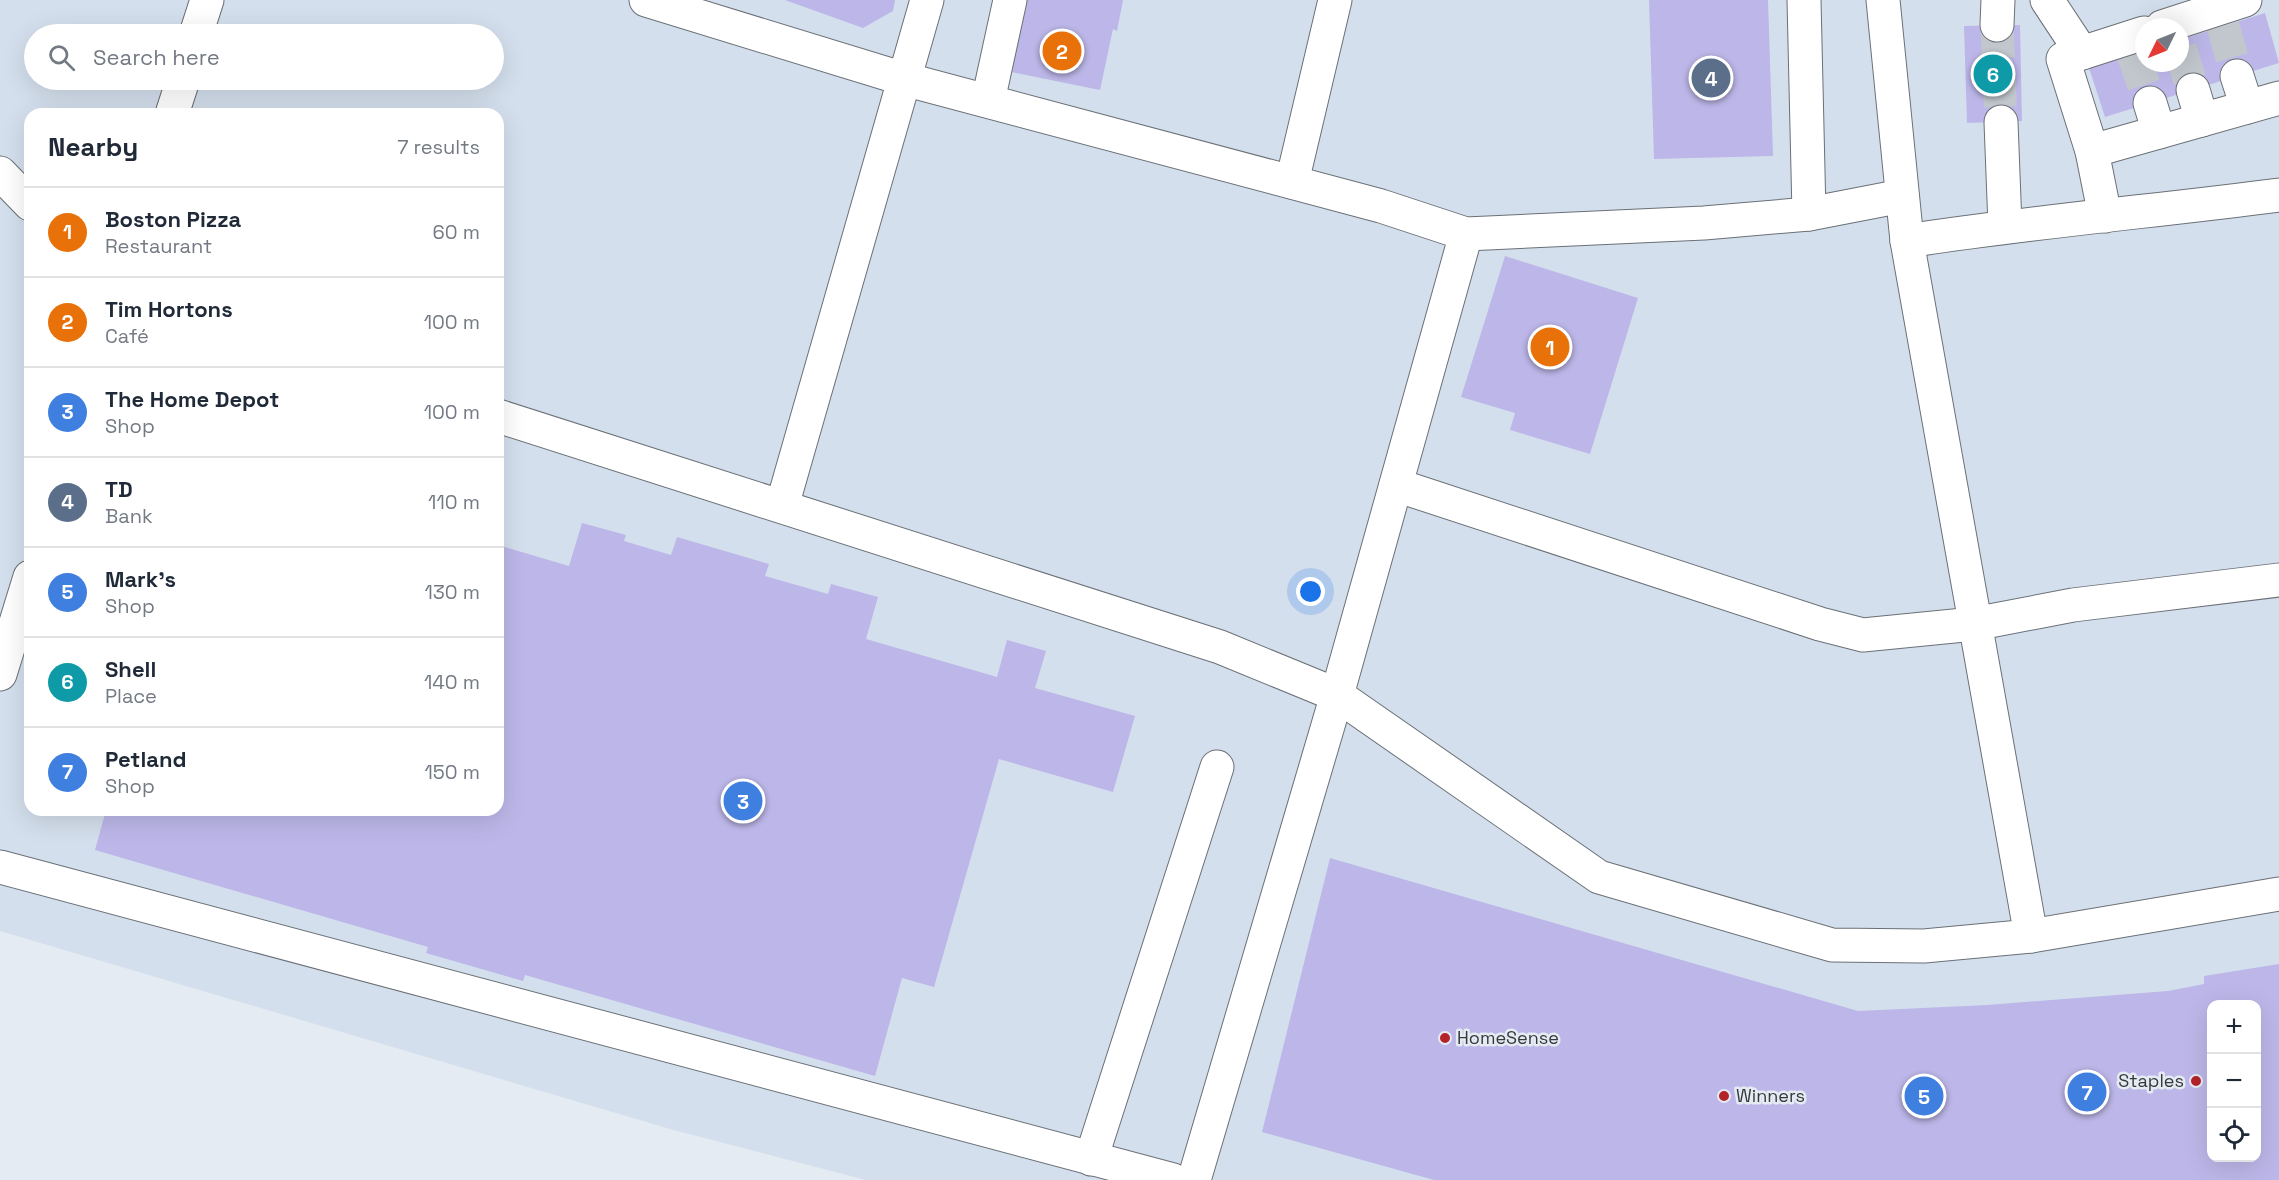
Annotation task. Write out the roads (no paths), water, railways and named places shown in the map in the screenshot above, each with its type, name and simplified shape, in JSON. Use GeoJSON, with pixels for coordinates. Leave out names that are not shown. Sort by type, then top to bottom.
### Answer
{"type":"FeatureCollection","features":[{"type":"Feature","properties":{"kind":"lane"},"geometry":{"type":"LineString","coordinates":[[199,24],[207,0]]}},
{"type":"Feature","properties":{"kind":"lane"},"geometry":{"type":"LineString","coordinates":[[645,0],[904,79],[1381,206],[1467,234],[1704,223],[1809,214],[1902,196]]}},
{"type":"Feature","properties":{"kind":"lane"},"geometry":{"type":"LineString","coordinates":[[782,506],[927,0]]}},
{"type":"Feature","properties":{"kind":"lane"},"geometry":{"type":"LineString","coordinates":[[988,101],[1010,0]]}},
{"type":"Feature","properties":{"kind":"lane"},"geometry":{"type":"LineString","coordinates":[[1292,182],[1335,0]]}},
{"type":"Feature","properties":{"kind":"lane"},"geometry":{"type":"LineString","coordinates":[[1804,0],[1809,214]]}},
{"type":"Feature","properties":{"kind":"lane"},"geometry":{"type":"LineString","coordinates":[[1883,0],[1907,241],[2031,936]]}},
{"type":"Feature","properties":{"kind":"lane"},"geometry":{"type":"LineString","coordinates":[[2047,0],[2082,53]]}},
{"type":"Feature","properties":{"kind":"lane"},"geometry":{"type":"LineString","coordinates":[[2189,24],[2229,12]]}},
{"type":"Feature","properties":{"kind":"lane"},"geometry":{"type":"LineString","coordinates":[[2105,216],[2092,151],[2063,59],[2135,39]]}},
{"type":"Feature","properties":{"kind":"lane"},"geometry":{"type":"LineString","coordinates":[[2237,76],[2247,107]]}},
{"type":"Feature","properties":{"kind":"lane"},"geometry":{"type":"LineString","coordinates":[[174,108],[180,90]]}},
{"type":"Feature","properties":{"kind":"lane"},"geometry":{"type":"LineString","coordinates":[[2092,151],[2155,117],[2197,105],[2247,107],[2279,98]]}},
{"type":"Feature","properties":{"kind":"lane"},"geometry":{"type":"LineString","coordinates":[[2001,122],[2005,226]]}},
{"type":"Feature","properties":{"kind":"lane"},"geometry":{"type":"LineString","coordinates":[[0,173],[24,198]]}},
{"type":"Feature","properties":{"kind":"lane"},"geometry":{"type":"LineString","coordinates":[[1907,241],[2005,226],[2279,195]]}},
{"type":"Feature","properties":{"kind":"lane"},"geometry":{"type":"LineString","coordinates":[[1194,1180],[1336,695],[1467,234]]}},
{"type":"Feature","properties":{"kind":"lane"},"geometry":{"type":"LineString","coordinates":[[504,423],[782,506],[1220,647],[1336,695],[1599,878],[1832,945],[1924,946],[2031,936],[2279,894]]}},
{"type":"Feature","properties":{"kind":"lane"},"geometry":{"type":"LineString","coordinates":[[1396,485],[1820,624],[1863,635],[1974,624],[2073,605],[2279,580]]}},
{"type":"Feature","properties":{"kind":"lane"},"geometry":{"type":"LineString","coordinates":[[0,674],[24,596]]}},
{"type":"Feature","properties":{"kind":"lane"},"geometry":{"type":"LineString","coordinates":[[1091,1159],[1217,767]]}},
{"type":"Feature","properties":{"kind":"lane"},"geometry":{"type":"LineString","coordinates":[[0,867],[1173,1180]]}},
{"type":"Feature","properties":{"kind":"tunnel"},"geometry":{"type":"LineString","coordinates":[[1997,25],[2001,122]]}},
{"type":"Feature","properties":{"kind":"tunnel"},"geometry":{"type":"LineString","coordinates":[[2223,26],[2237,76]]}},
{"type":"Feature","properties":{"kind":"tunnel"},"geometry":{"type":"LineString","coordinates":[[2133,54],[2150,103]]}},
{"type":"Feature","properties":{"kind":"tunnel"},"geometry":{"type":"LineString","coordinates":[[2187,72],[2193,90]]}},
{"type":"Feature","properties":{"kind":"place","name":"Tim Hortons"},"geometry":{"type":"Point","coordinates":[1062,51]}},
{"type":"Feature","properties":{"kind":"place","name":"Shell"},"geometry":{"type":"Point","coordinates":[1993,74]}},
{"type":"Feature","properties":{"kind":"place","name":"TD"},"geometry":{"type":"Point","coordinates":[1711,78]}},
{"type":"Feature","properties":{"kind":"place","name":"Boston Pizza"},"geometry":{"type":"Point","coordinates":[1550,347]}},
{"type":"Feature","properties":{"kind":"place","name":"The Home Depot"},"geometry":{"type":"Point","coordinates":[743,801]}},
{"type":"Feature","properties":{"kind":"place","name":"HomeSense"},"geometry":{"type":"Point","coordinates":[1445,1038]}},
{"type":"Feature","properties":{"kind":"place","name":"Staples"},"geometry":{"type":"Point","coordinates":[2196,1081]}},
{"type":"Feature","properties":{"kind":"place","name":"Petland"},"geometry":{"type":"Point","coordinates":[2087,1092]}},
{"type":"Feature","properties":{"kind":"place","name":"Winners"},"geometry":{"type":"Point","coordinates":[1724,1096]}},
{"type":"Feature","properties":{"kind":"place","name":"Mark's"},"geometry":{"type":"Point","coordinates":[1924,1096]}}]}
